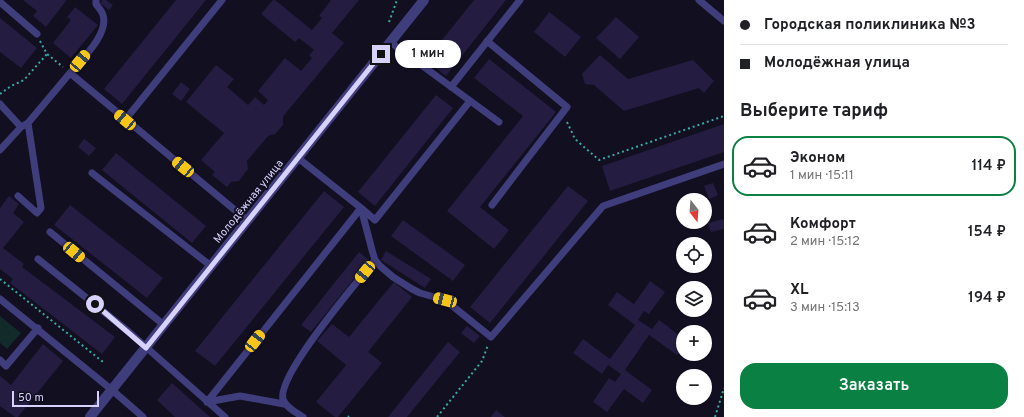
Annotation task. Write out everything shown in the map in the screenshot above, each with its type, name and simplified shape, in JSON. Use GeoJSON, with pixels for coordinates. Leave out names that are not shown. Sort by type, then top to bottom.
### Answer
{"type":"FeatureCollection","features":[{"type":"Feature","properties":{"kind":"street","name":"Молодёжная улица"},"geometry":{"type":"LineString","coordinates":[[90,417],[424,0]]}},
{"type":"Feature","properties":{"kind":"lane"},"geometry":{"type":"LineString","coordinates":[[0,150],[21,127],[28,123],[99,38],[104,25],[103,14],[96,4],[96,0]]}},
{"type":"Feature","properties":{"kind":"lane"},"geometry":{"type":"LineString","coordinates":[[125,120],[222,0]]}},
{"type":"Feature","properties":{"kind":"lane"},"geometry":{"type":"LineString","coordinates":[[451,87],[520,0]]}},
{"type":"Feature","properties":{"kind":"lane"},"geometry":{"type":"LineString","coordinates":[[699,0],[724,21]]}},
{"type":"Feature","properties":{"kind":"lane"},"geometry":{"type":"LineString","coordinates":[[0,2],[37,34]]}},
{"type":"Feature","properties":{"kind":"lane"},"geometry":{"type":"LineString","coordinates":[[487,41],[567,107],[492,205]]}},
{"type":"Feature","properties":{"kind":"lane"},"geometry":{"type":"LineString","coordinates":[[390,42],[499,122]]}},
{"type":"Feature","properties":{"kind":"lane"},"geometry":{"type":"LineString","coordinates":[[70,73],[248,221]]}},
{"type":"Feature","properties":{"kind":"lane"},"geometry":{"type":"LineString","coordinates":[[298,158],[374,220],[470,101]]}},
{"type":"Feature","properties":{"kind":"lane"},"geometry":{"type":"LineString","coordinates":[[0,104],[21,127]]}},
{"type":"Feature","properties":{"kind":"lane"},"geometry":{"type":"LineString","coordinates":[[18,196],[37,213],[41,208],[28,123]]}},
{"type":"Feature","properties":{"kind":"lane"},"geometry":{"type":"LineString","coordinates":[[361,208],[375,260],[380,266],[393,277],[412,289],[420,293],[445,300],[491,338],[603,206],[724,164]]}},
{"type":"Feature","properties":{"kind":"lane"},"geometry":{"type":"LineString","coordinates":[[92,173],[211,266]]}},
{"type":"Feature","properties":{"kind":"lane"},"geometry":{"type":"LineString","coordinates":[[207,402],[361,208]]}},
{"type":"Feature","properties":{"kind":"lane"},"geometry":{"type":"LineString","coordinates":[[50,232],[164,325]]}},
{"type":"Feature","properties":{"kind":"lane"},"geometry":{"type":"LineString","coordinates":[[38,259],[129,332],[225,417]]}},
{"type":"Feature","properties":{"kind":"lane"},"geometry":{"type":"LineString","coordinates":[[284,404],[282,398],[283,393],[288,379],[300,358],[316,334],[375,260]]}},
{"type":"Feature","properties":{"kind":"lane"},"geometry":{"type":"LineString","coordinates":[[0,299],[38,328],[143,417]]}},
{"type":"Feature","properties":{"kind":"lane"},"geometry":{"type":"LineString","coordinates":[[0,360],[6,366],[38,328]]}},
{"type":"Feature","properties":{"kind":"lane"},"geometry":{"type":"LineString","coordinates":[[207,402],[240,396],[284,404],[303,417]]}},
{"type":"Feature","properties":{"kind":"path"},"geometry":{"type":"LineString","coordinates":[[389,22],[397,0]]}},
{"type":"Feature","properties":{"kind":"path"},"geometry":{"type":"LineString","coordinates":[[37,34],[47,54],[70,73]]}},
{"type":"Feature","properties":{"kind":"path"},"geometry":{"type":"LineString","coordinates":[[0,94],[11,86],[24,80],[47,54]]}},
{"type":"Feature","properties":{"kind":"path"},"geometry":{"type":"LineString","coordinates":[[575,139],[599,160],[724,116]]}},
{"type":"Feature","properties":{"kind":"path"},"geometry":{"type":"LineString","coordinates":[[0,278],[103,362]]}},
{"type":"Feature","properties":{"kind":"path"},"geometry":{"type":"LineString","coordinates":[[437,417],[482,361],[491,338]]}},
{"type":"Feature","properties":{"kind":"path"},"geometry":{"type":"LineString","coordinates":[[716,417],[724,388]]}},
{"type":"Feature","properties":{"kind":"green space"},"geometry":{"type":"Polygon","coordinates":[[[0,316],[21,333],[7,349],[0,343],[0,316]]]}},
{"type":"Feature","properties":{"kind":"building"},"geometry":{"type":"Polygon","coordinates":[[[23,0],[66,1],[46,27],[33,16],[37,11],[23,0]]]}},
{"type":"Feature","properties":{"kind":"building"},"geometry":{"type":"Polygon","coordinates":[[[102,0],[106,0],[113,5],[109,10],[100,3],[102,0]]]}},
{"type":"Feature","properties":{"kind":"building"},"geometry":{"type":"Polygon","coordinates":[[[176,0],[206,0],[122,104],[104,89],[176,0]]]}},
{"type":"Feature","properties":{"kind":"building"},"geometry":{"type":"Polygon","coordinates":[[[273,0],[275,0],[312,30],[322,18],[319,16],[331,0],[359,0],[332,33],[344,43],[285,114],[283,117],[283,125],[275,134],[268,136],[247,161],[248,169],[239,181],[231,182],[227,187],[212,175],[215,172],[201,160],[224,133],[186,102],[216,65],[234,79],[227,87],[248,105],[255,97],[264,105],[268,100],[258,91],[285,58],[301,71],[312,58],[309,55],[314,50],[299,38],[295,42],[261,14],[273,0]]]}},
{"type":"Feature","properties":{"kind":"building"},"geometry":{"type":"Polygon","coordinates":[[[474,0],[506,0],[446,76],[426,60],[474,0]]]}},
{"type":"Feature","properties":{"kind":"building"},"geometry":{"type":"Polygon","coordinates":[[[75,7],[98,25],[71,58],[53,43],[71,20],[67,17],[75,7]]]}},
{"type":"Feature","properties":{"kind":"building"},"geometry":{"type":"Polygon","coordinates":[[[549,12],[581,37],[565,57],[534,32],[549,12]]]}},
{"type":"Feature","properties":{"kind":"building"},"geometry":{"type":"Polygon","coordinates":[[[616,17],[639,37],[620,59],[596,38],[616,17]]]}},
{"type":"Feature","properties":{"kind":"building"},"geometry":{"type":"Polygon","coordinates":[[[0,18],[37,48],[21,68],[0,52],[0,18]]]}},
{"type":"Feature","properties":{"kind":"building"},"geometry":{"type":"Polygon","coordinates":[[[600,55],[628,79],[693,60],[714,81],[704,93],[699,88],[624,111],[594,85],[585,84],[582,74],[600,55]]]}},
{"type":"Feature","properties":{"kind":"building"},"geometry":{"type":"Polygon","coordinates":[[[489,59],[556,112],[480,207],[509,230],[494,249],[447,211],[523,116],[474,78],[489,59]]]}},
{"type":"Feature","properties":{"kind":"building"},"geometry":{"type":"Polygon","coordinates":[[[181,82],[190,89],[181,101],[172,94],[181,82]]]}},
{"type":"Feature","properties":{"kind":"building"},"geometry":{"type":"Polygon","coordinates":[[[436,95],[453,108],[375,206],[358,192],[436,95]]]}},
{"type":"Feature","properties":{"kind":"building"},"geometry":{"type":"Polygon","coordinates":[[[724,124],[724,152],[610,191],[602,166],[724,124]]]}},
{"type":"Feature","properties":{"kind":"building"},"geometry":{"type":"Polygon","coordinates":[[[84,139],[96,148],[89,156],[78,147],[84,139]]]}},
{"type":"Feature","properties":{"kind":"building"},"geometry":{"type":"Polygon","coordinates":[[[116,153],[206,226],[192,243],[102,170],[116,153]]]}},
{"type":"Feature","properties":{"kind":"building"},"geometry":{"type":"Polygon","coordinates":[[[713,183],[718,195],[712,198],[712,193],[707,193],[704,186],[713,183]]]}},
{"type":"Feature","properties":{"kind":"building"},"geometry":{"type":"Polygon","coordinates":[[[568,186],[588,201],[490,323],[470,307],[568,186]]]}},
{"type":"Feature","properties":{"kind":"building"},"geometry":{"type":"Polygon","coordinates":[[[324,191],[344,207],[215,366],[195,351],[324,191]]]}},
{"type":"Feature","properties":{"kind":"building"},"geometry":{"type":"Polygon","coordinates":[[[9,196],[19,204],[13,213],[24,222],[3,248],[24,264],[22,267],[115,337],[102,354],[10,283],[13,279],[0,269],[0,208],[9,196]]]}},
{"type":"Feature","properties":{"kind":"building"},"geometry":{"type":"Polygon","coordinates":[[[70,205],[163,278],[147,298],[54,225],[70,205]]]}},
{"type":"Feature","properties":{"kind":"building"},"geometry":{"type":"Polygon","coordinates":[[[724,219],[724,229],[711,232],[710,229],[712,229],[712,222],[724,219]]]}},
{"type":"Feature","properties":{"kind":"building"},"geometry":{"type":"Polygon","coordinates":[[[403,220],[465,265],[453,281],[391,236],[403,220]]]}},
{"type":"Feature","properties":{"kind":"building"},"geometry":{"type":"Polygon","coordinates":[[[386,251],[431,279],[425,288],[381,260],[386,251]]]}},
{"type":"Feature","properties":{"kind":"building"},"geometry":{"type":"Polygon","coordinates":[[[359,252],[369,260],[311,332],[301,325],[359,252]]]}},
{"type":"Feature","properties":{"kind":"building"},"geometry":{"type":"Polygon","coordinates":[[[650,281],[665,292],[649,314],[644,311],[638,320],[652,329],[659,320],[676,333],[676,354],[649,335],[625,370],[652,390],[643,403],[624,389],[607,412],[593,402],[609,378],[615,382],[621,374],[608,365],[602,374],[573,353],[583,339],[610,359],[635,325],[608,305],[617,292],[634,304],[650,281]]]}},
{"type":"Feature","properties":{"kind":"building"},"geometry":{"type":"Polygon","coordinates":[[[394,282],[412,297],[368,352],[382,363],[338,417],[335,417],[316,402],[346,365],[317,341],[332,324],[349,337],[394,282]]]}},
{"type":"Feature","properties":{"kind":"building"},"geometry":{"type":"Polygon","coordinates":[[[467,326],[480,336],[474,343],[461,333],[467,326]]]}},
{"type":"Feature","properties":{"kind":"building"},"geometry":{"type":"Polygon","coordinates":[[[448,342],[460,352],[407,417],[388,417],[448,342]]]}},
{"type":"Feature","properties":{"kind":"building"},"geometry":{"type":"Polygon","coordinates":[[[43,344],[63,361],[18,417],[15,417],[0,406],[0,376],[11,385],[43,344]]]}},
{"type":"Feature","properties":{"kind":"building"},"geometry":{"type":"Polygon","coordinates":[[[172,383],[210,417],[175,417],[157,400],[172,383]]]}},
{"type":"Feature","properties":{"kind":"building"},"geometry":{"type":"Polygon","coordinates":[[[496,410],[505,417],[491,417],[496,410]]]}},
{"type":"Feature","properties":{"kind":"route"},"geometry":{"type":"LineString","coordinates":[[95,304],[146,348],[381,54]]}}]}
